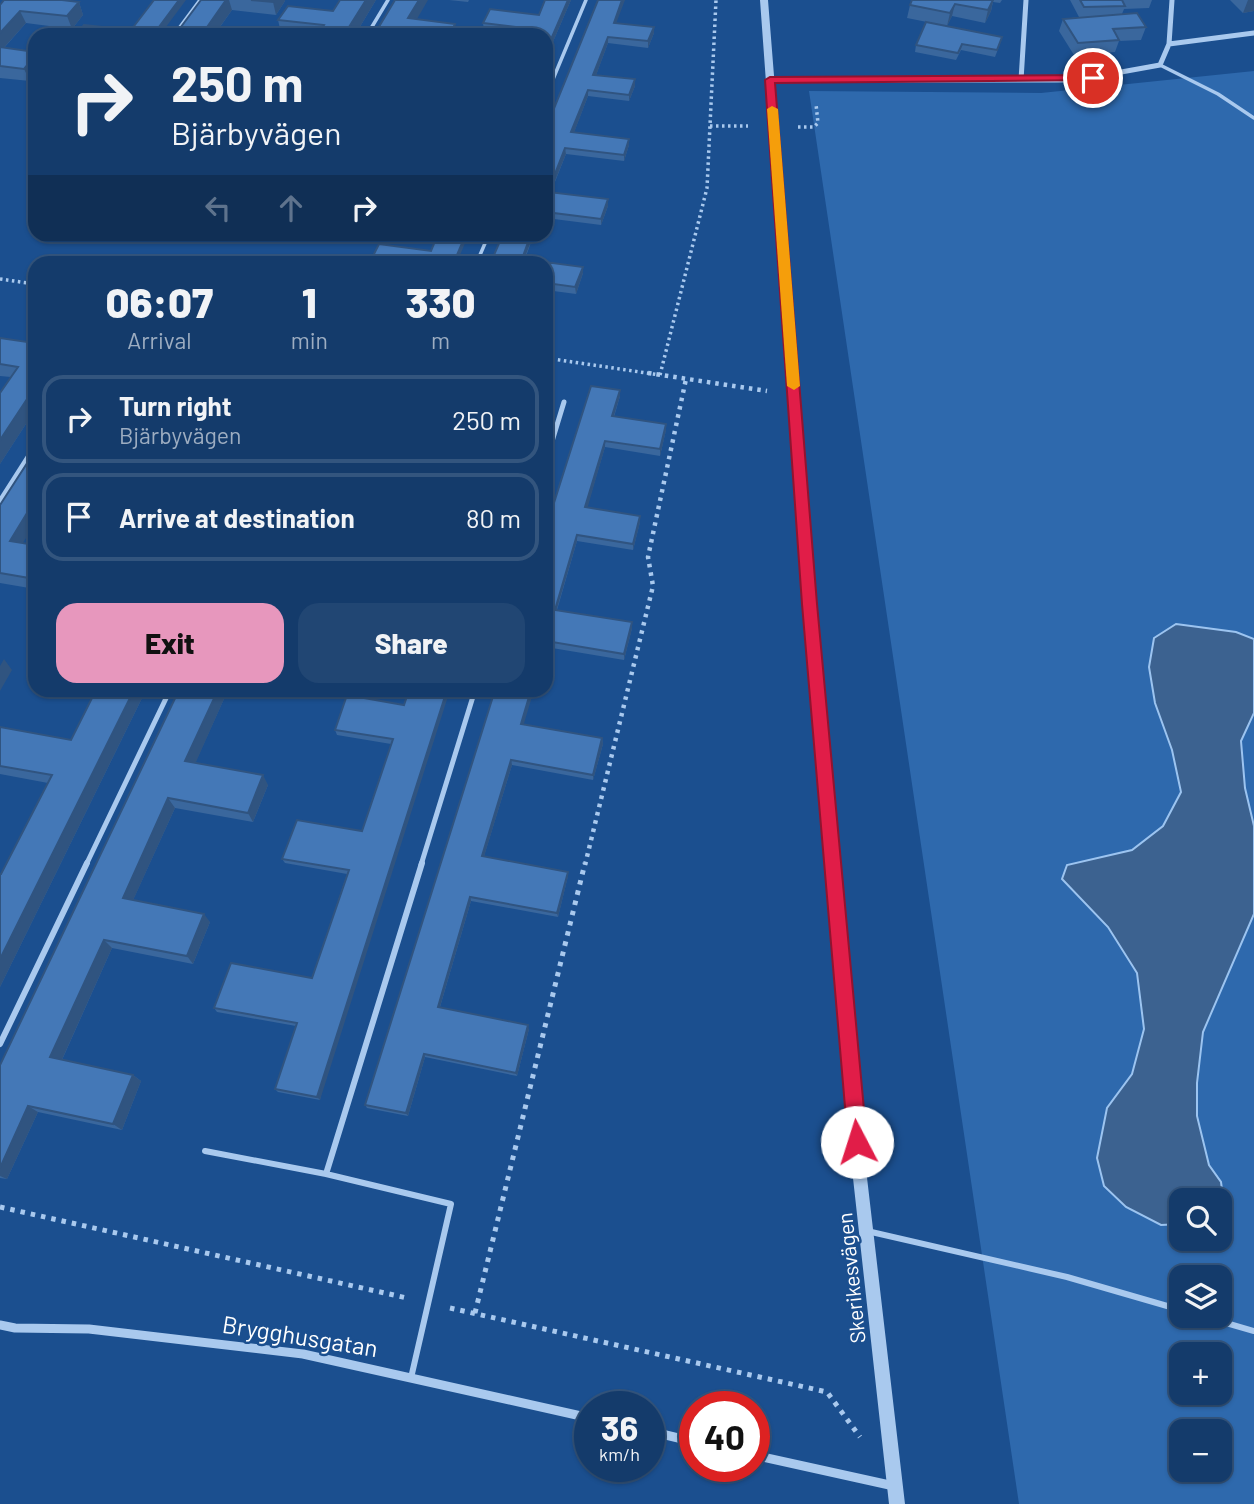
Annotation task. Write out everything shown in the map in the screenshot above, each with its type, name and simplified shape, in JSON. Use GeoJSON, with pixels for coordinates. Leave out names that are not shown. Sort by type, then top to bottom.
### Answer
{"type":"FeatureCollection","features":[{"type":"Feature","properties":{"kind":"street","name":"Skerikesvägen"},"geometry":{"type":"LineString","coordinates":[[764,0],[810,604],[867,1231],[897,1504]]}},
{"type":"Feature","properties":{"kind":"street"},"geometry":{"type":"LineString","coordinates":[[1021,80],[1026,0]]}},
{"type":"Feature","properties":{"kind":"street"},"geometry":{"type":"LineString","coordinates":[[770,80],[1077,80],[1160,65],[1169,44],[1172,0]]}},
{"type":"Feature","properties":{"kind":"street"},"geometry":{"type":"LineString","coordinates":[[1169,44],[1254,33]]}},
{"type":"Feature","properties":{"kind":"street","name":"Brygghusgatan"},"geometry":{"type":"LineString","coordinates":[[0,1325],[15,1328],[89,1329],[303,1353],[574,1414]]}},
{"type":"Feature","properties":{"kind":"street"},"geometry":{"type":"LineString","coordinates":[[770,1459],[895,1486]]}},
{"type":"Feature","properties":{"kind":"lane"},"geometry":{"type":"LineString","coordinates":[[179,28],[200,0]]}},
{"type":"Feature","properties":{"kind":"lane"},"geometry":{"type":"LineString","coordinates":[[371,28],[388,0]]}},
{"type":"Feature","properties":{"kind":"lane"},"geometry":{"type":"LineString","coordinates":[[553,79],[586,0]]}},
{"type":"Feature","properties":{"kind":"lane"},"geometry":{"type":"LineString","coordinates":[[1160,65],[1219,94],[1254,118]]}},
{"type":"Feature","properties":{"kind":"lane"},"geometry":{"type":"LineString","coordinates":[[553,438],[564,402]]}},
{"type":"Feature","properties":{"kind":"lane"},"geometry":{"type":"LineString","coordinates":[[0,501],[28,457]]}},
{"type":"Feature","properties":{"kind":"lane"},"geometry":{"type":"LineString","coordinates":[[0,1044],[167,697]]}},
{"type":"Feature","properties":{"kind":"lane"},"geometry":{"type":"LineString","coordinates":[[326,1174],[473,697]]}},
{"type":"Feature","properties":{"kind":"lane"},"geometry":{"type":"LineString","coordinates":[[205,1151],[326,1174],[451,1204],[411,1378]]}},
{"type":"Feature","properties":{"kind":"lane"},"geometry":{"type":"LineString","coordinates":[[867,1231],[1067,1277],[1169,1307]]}},
{"type":"Feature","properties":{"kind":"lane"},"geometry":{"type":"LineString","coordinates":[[1232,1325],[1254,1331]]}},
{"type":"Feature","properties":{"kind":"path"},"geometry":{"type":"LineString","coordinates":[[660,375],[707,188],[716,0]]}},
{"type":"Feature","properties":{"kind":"path"},"geometry":{"type":"LineString","coordinates":[[0,279],[28,283]]}},
{"type":"Feature","properties":{"kind":"path"},"geometry":{"type":"LineString","coordinates":[[553,359],[794,395]]}},
{"type":"Feature","properties":{"kind":"path"},"geometry":{"type":"LineString","coordinates":[[475,1313],[653,586],[648,557],[686,379]]}},
{"type":"Feature","properties":{"kind":"path"},"geometry":{"type":"LineString","coordinates":[[0,1206],[827,1392],[865,1444]]}},
{"type":"Feature","properties":{"kind":"shaded area"},"geometry":{"type":"Polygon","coordinates":[[[1254,71],[1254,1504],[1019,1504],[809,91],[1041,93],[1254,71]]]}},
{"type":"Feature","properties":{"kind":"shaded area"},"geometry":{"type":"Polygon","coordinates":[[[1176,624],[1236,632],[1254,639],[1254,713],[1241,741],[1245,788],[1254,826],[1254,914],[1203,1032],[1197,1083],[1197,1116],[1209,1165],[1221,1182],[1222,1188],[1169,1188],[1169,1225],[1161,1225],[1126,1207],[1104,1186],[1097,1158],[1107,1108],[1132,1074],[1144,1029],[1137,973],[1108,927],[1062,879],[1067,865],[1132,850],[1163,826],[1181,792],[1172,750],[1155,703],[1149,667],[1154,638],[1176,624]]]}},
{"type":"Feature","properties":{"kind":"building"},"geometry":{"type":"Polygon","coordinates":[[[4,0],[79,2],[67,16],[20,11],[0,33],[0,5],[4,0]]]}},
{"type":"Feature","properties":{"kind":"building"},"geometry":{"type":"Polygon","coordinates":[[[154,0],[179,0],[158,28],[133,28],[154,0]]]}},
{"type":"Feature","properties":{"kind":"building"},"geometry":{"type":"Polygon","coordinates":[[[201,0],[226,0],[206,28],[180,28],[201,0]]]}},
{"type":"Feature","properties":{"kind":"building"},"geometry":{"type":"Polygon","coordinates":[[[340,0],[366,0],[348,28],[322,28],[324,25],[278,20],[288,6],[333,11],[340,0]]]}},
{"type":"Feature","properties":{"kind":"building"},"geometry":{"type":"Polygon","coordinates":[[[395,0],[419,0],[408,18],[455,24],[453,28],[378,28],[395,0]]]}},
{"type":"Feature","properties":{"kind":"building"},"geometry":{"type":"Polygon","coordinates":[[[545,0],[568,0],[553,35],[553,28],[483,23],[490,9],[539,15],[545,0]]]}},
{"type":"Feature","properties":{"kind":"building"},"geometry":{"type":"Polygon","coordinates":[[[598,0],[622,0],[614,23],[654,27],[648,41],[608,37],[593,75],[635,79],[629,95],[588,90],[571,132],[629,139],[624,155],[565,148],[553,179],[553,111],[598,0]]]}},
{"type":"Feature","properties":{"kind":"building"},"geometry":{"type":"Polygon","coordinates":[[[912,0],[993,0],[988,10],[955,4],[950,13],[910,5],[912,0]]]}},
{"type":"Feature","properties":{"kind":"building"},"geometry":{"type":"Polygon","coordinates":[[[1080,0],[1122,0],[1125,6],[1084,7],[1080,0]]]}},
{"type":"Feature","properties":{"kind":"building"},"geometry":{"type":"Polygon","coordinates":[[[1137,13],[1146,27],[1113,29],[1119,40],[1078,43],[1063,19],[1137,13]]]}},
{"type":"Feature","properties":{"kind":"building"},"geometry":{"type":"Polygon","coordinates":[[[926,22],[1002,37],[997,50],[962,44],[958,53],[916,45],[926,22]]]}},
{"type":"Feature","properties":{"kind":"building"},"geometry":{"type":"Polygon","coordinates":[[[84,25],[112,28],[81,28],[84,25]]]}},
{"type":"Feature","properties":{"kind":"building"},"geometry":{"type":"Polygon","coordinates":[[[0,47],[28,51],[28,64],[24,69],[0,66],[0,47]]]}},
{"type":"Feature","properties":{"kind":"building"},"geometry":{"type":"Polygon","coordinates":[[[553,193],[608,199],[601,219],[553,213],[553,193]]]}},
{"type":"Feature","properties":{"kind":"building"},"geometry":{"type":"Polygon","coordinates":[[[435,242],[463,242],[457,256],[373,256],[379,244],[431,251],[435,242]]]}},
{"type":"Feature","properties":{"kind":"building"},"geometry":{"type":"Polygon","coordinates":[[[500,242],[528,242],[523,256],[494,256],[500,242]]]}},
{"type":"Feature","properties":{"kind":"building"},"geometry":{"type":"Polygon","coordinates":[[[553,263],[583,267],[575,287],[553,284],[553,263]]]}},
{"type":"Feature","properties":{"kind":"building"},"geometry":{"type":"Polygon","coordinates":[[[0,338],[28,342],[28,398],[0,440],[0,393],[18,367],[0,364],[0,338]]]}},
{"type":"Feature","properties":{"kind":"building"},"geometry":{"type":"Polygon","coordinates":[[[591,386],[620,390],[612,416],[666,424],[660,449],[605,441],[585,507],[640,516],[633,544],[577,535],[555,610],[632,622],[624,654],[553,642],[553,506],[591,386]]]}},
{"type":"Feature","properties":{"kind":"building"},"geometry":{"type":"Polygon","coordinates":[[[28,462],[28,511],[10,541],[28,544],[28,578],[0,573],[0,505],[28,462]]]}},
{"type":"Feature","properties":{"kind":"building"},"geometry":{"type":"Polygon","coordinates":[[[92,697],[131,697],[0,959],[0,874],[52,775],[0,766],[0,727],[71,740],[92,697]]]}},
{"type":"Feature","properties":{"kind":"building"},"geometry":{"type":"Polygon","coordinates":[[[176,697],[215,697],[185,761],[263,775],[248,813],[168,798],[123,898],[204,914],[187,956],[104,940],[50,1057],[133,1075],[113,1124],[28,1106],[0,1168],[0,1065],[176,697]]]}},
{"type":"Feature","properties":{"kind":"building"},"geometry":{"type":"Polygon","coordinates":[[[346,697],[404,705],[407,697],[445,697],[317,1097],[275,1089],[297,1023],[214,1008],[231,963],[312,978],[349,870],[282,859],[297,820],[362,831],[393,739],[335,730],[346,697]]]}},
{"type":"Feature","properties":{"kind":"building"},"geometry":{"type":"Polygon","coordinates":[[[493,697],[529,697],[521,724],[602,738],[593,775],[511,760],[482,856],[568,872],[557,913],[470,897],[438,1007],[528,1025],[516,1073],[424,1054],[406,1113],[365,1105],[493,697]]]}},
{"type":"Feature","properties":{"kind":"slow traffic"},"geometry":{"type":"LineString","coordinates":[[772,109],[794,386]]}},
{"type":"Feature","properties":{"kind":"route"},"geometry":{"type":"LineString","coordinates":[[857,1142],[810,604],[770,80],[1093,78]]}}]}
